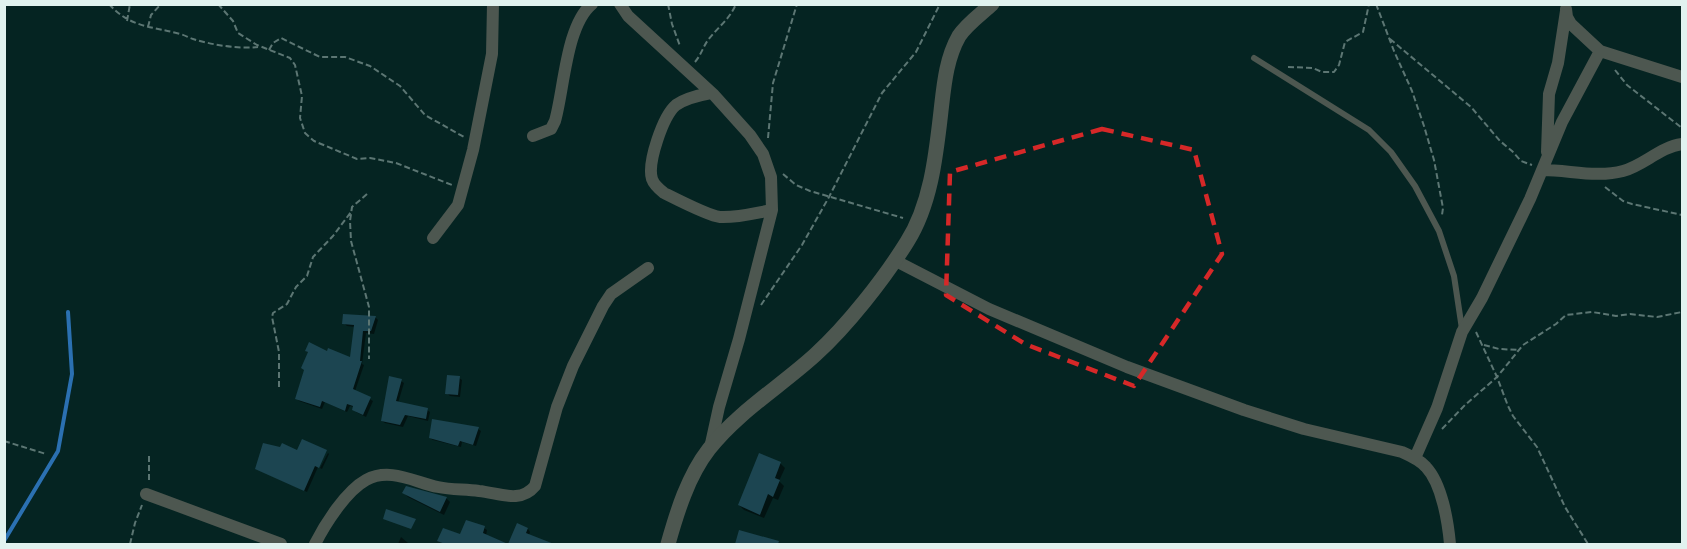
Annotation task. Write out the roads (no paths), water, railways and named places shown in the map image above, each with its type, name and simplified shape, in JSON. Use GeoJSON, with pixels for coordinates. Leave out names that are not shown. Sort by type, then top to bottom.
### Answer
{"type":"FeatureCollection","features":[{"type":"Feature","properties":{"kind":"street"},"geometry":{"type":"LineString","coordinates":[[433,238],[454,213],[475,141],[492,54],[493,4]]}},
{"type":"Feature","properties":{"kind":"street"},"geometry":{"type":"LineString","coordinates":[[533,136],[550,129],[555,121],[568,51],[585,13],[592,4]]}},
{"type":"Feature","properties":{"kind":"street"},"geometry":{"type":"LineString","coordinates":[[620,4],[628,16],[689,70],[750,135],[764,156],[771,177],[772,210],[710,448]]}},
{"type":"Feature","properties":{"kind":"street"},"geometry":{"type":"LineString","coordinates":[[668,544],[688,485],[710,448],[729,427],[817,353],[852,315],[894,260],[918,222],[930,184],[945,75],[951,52],[961,34],[992,4]]}},
{"type":"Feature","properties":{"kind":"street"},"geometry":{"type":"LineString","coordinates":[[1566,8],[1571,24],[1600,51],[1683,77]]}},
{"type":"Feature","properties":{"kind":"street"},"geometry":{"type":"LineString","coordinates":[[1544,165],[1549,94],[1558,63],[1566,8]]}},
{"type":"Feature","properties":{"kind":"street"},"geometry":{"type":"LineString","coordinates":[[1415,458],[1440,399],[1462,332],[1506,249],[1562,122],[1600,51]]}},
{"type":"Feature","properties":{"kind":"street"},"geometry":{"type":"LineString","coordinates":[[711,93],[683,101],[675,106],[663,127],[651,167],[652,179],[657,188],[664,193],[711,215],[721,217],[747,215],[772,210]]}},
{"type":"Feature","properties":{"kind":"street"},"geometry":{"type":"LineString","coordinates":[[1544,165],[1594,174],[1625,171],[1670,147],[1683,144]]}},
{"type":"Feature","properties":{"kind":"street"},"geometry":{"type":"LineString","coordinates":[[894,260],[989,309],[1127,367],[1244,410],[1304,429],[1402,452],[1415,458],[1428,468],[1435,482],[1443,504],[1450,544]]}},
{"type":"Feature","properties":{"kind":"street"},"geometry":{"type":"LineString","coordinates":[[315,544],[335,512],[365,481],[386,474],[399,475],[435,486],[509,496],[522,496],[529,493],[535,486],[557,407],[573,366],[603,306],[611,294],[648,268]]}},
{"type":"Feature","properties":{"kind":"street"},"geometry":{"type":"LineString","coordinates":[[146,495],[281,544]]}},
{"type":"Feature","properties":{"kind":"lane"},"geometry":{"type":"LineString","coordinates":[[1254,58],[1369,130],[1391,152],[1409,178],[1439,231],[1454,276],[1462,332]]}},
{"type":"Feature","properties":{"kind":"waterway"},"geometry":{"type":"LineString","coordinates":[[4,541],[58,451],[72,374],[68,312]]}}]}
